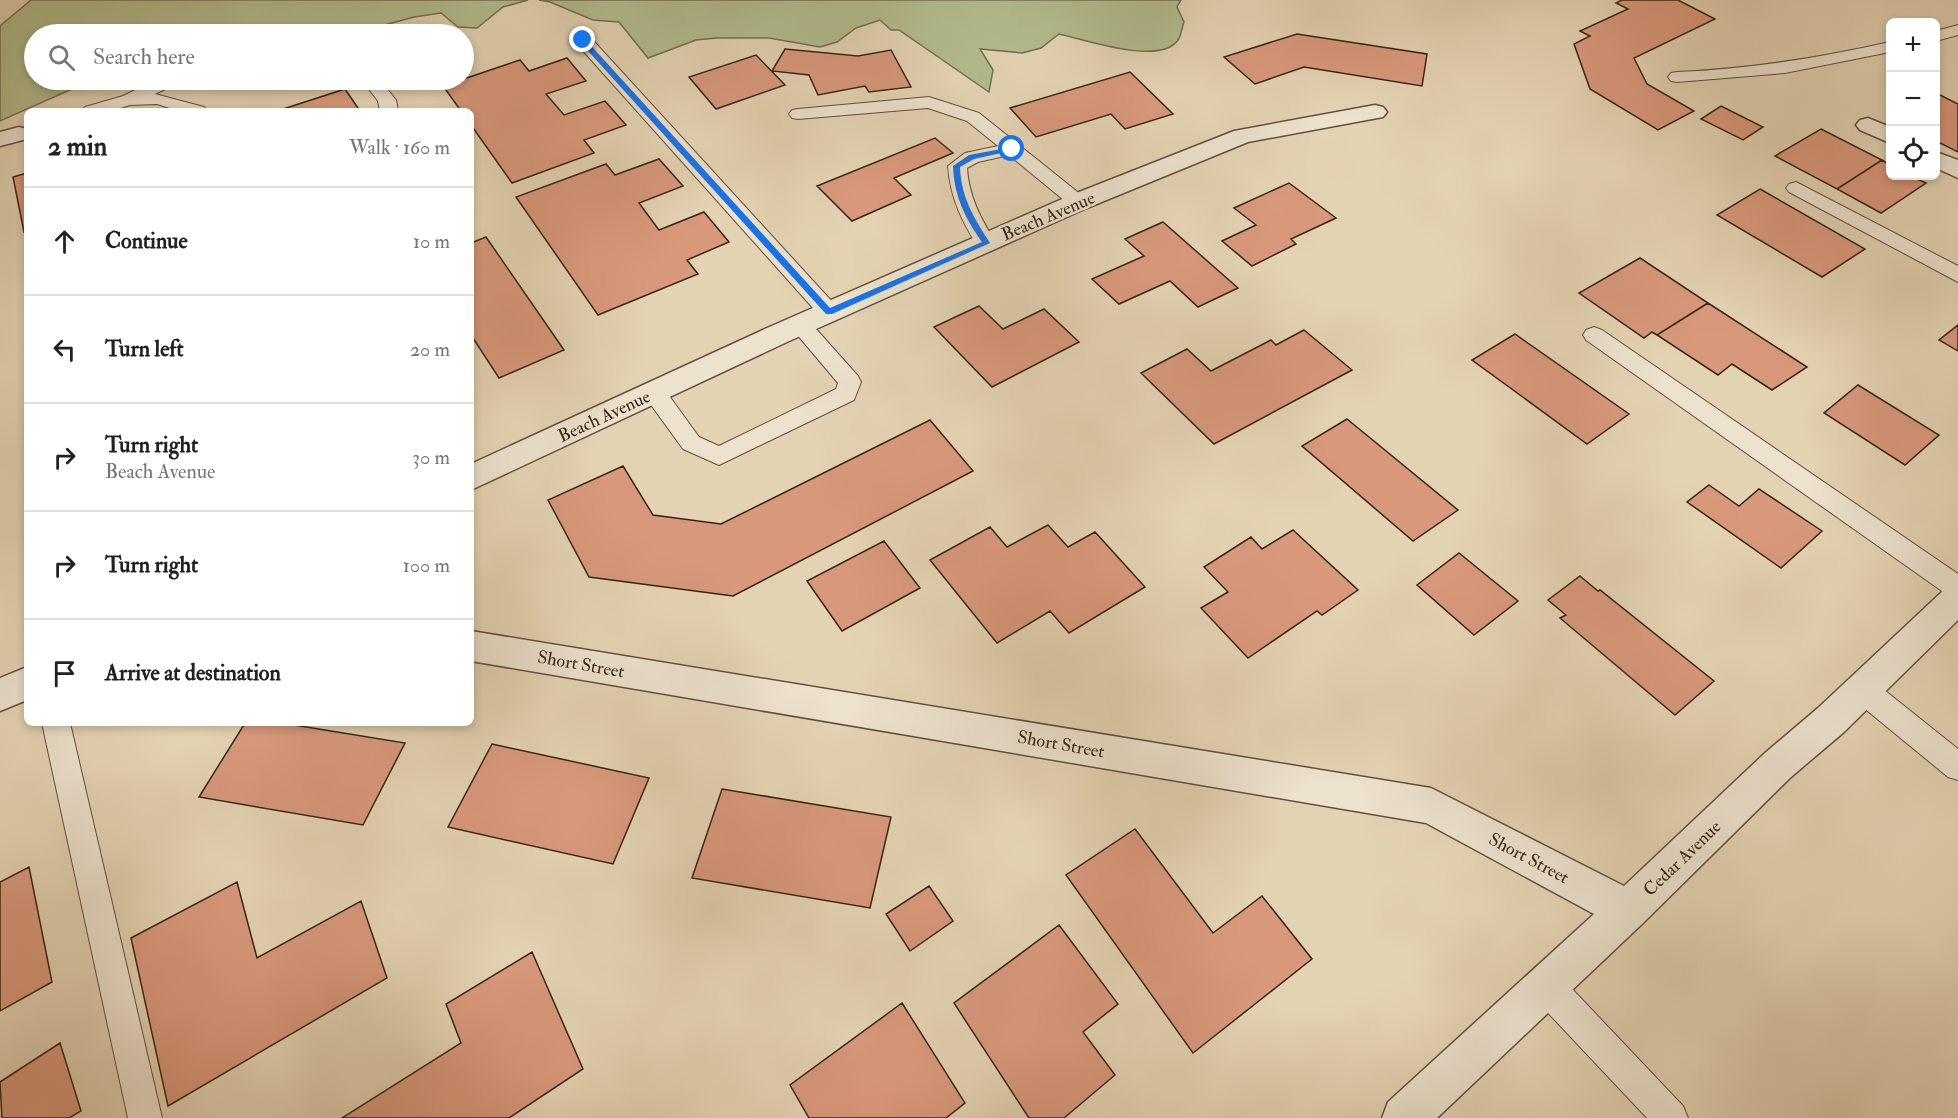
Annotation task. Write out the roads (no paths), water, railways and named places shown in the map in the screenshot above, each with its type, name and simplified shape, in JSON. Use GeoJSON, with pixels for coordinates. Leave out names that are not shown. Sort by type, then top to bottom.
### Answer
{"type":"FeatureCollection","features":[{"type":"Feature","properties":{"kind":"street","name":"Beach Avenue"},"geometry":{"type":"LineString","coordinates":[[474,477],[800,325],[1078,202],[1242,136],[1375,112]]}},
{"type":"Feature","properties":{"kind":"street"},"geometry":{"type":"LineString","coordinates":[[1868,125],[1886,134]]}},
{"type":"Feature","properties":{"kind":"street"},"geometry":{"type":"LineString","coordinates":[[1940,161],[1958,170]]}},
{"type":"Feature","properties":{"kind":"street","name":"Cedar Avenue"},"geometry":{"type":"LineString","coordinates":[[1404,1118],[1628,910],[1778,765],[1863,690],[1958,598]]}},
{"type":"Feature","properties":{"kind":"street","name":"Short Street"},"geometry":{"type":"LineString","coordinates":[[474,646],[1431,806],[1628,910]]}},
{"type":"Feature","properties":{"kind":"street"},"geometry":{"type":"LineString","coordinates":[[0,695],[24,684]]}},
{"type":"Feature","properties":{"kind":"lane"},"geometry":{"type":"LineString","coordinates":[[1940,35],[1958,30]]}},
{"type":"Feature","properties":{"kind":"lane"},"geometry":{"type":"LineString","coordinates":[[583,40],[829,312]]}},
{"type":"Feature","properties":{"kind":"lane"},"geometry":{"type":"LineString","coordinates":[[1677,77],[1752,74],[1806,66],[1886,48]]}},
{"type":"Feature","properties":{"kind":"lane"},"geometry":{"type":"LineString","coordinates":[[100,108],[148,90]]}},
{"type":"Feature","properties":{"kind":"lane"},"geometry":{"type":"LineString","coordinates":[[379,90],[387,100],[389,108]]}},
{"type":"Feature","properties":{"kind":"lane"},"geometry":{"type":"LineString","coordinates":[[129,99],[158,99],[188,108]]}},
{"type":"Feature","properties":{"kind":"lane"},"geometry":{"type":"LineString","coordinates":[[798,114],[929,102],[973,117],[1078,202]]}},
{"type":"Feature","properties":{"kind":"lane"},"geometry":{"type":"LineString","coordinates":[[986,243],[968,216],[957,185],[957,166],[972,157],[1012,149]]}},
{"type":"Feature","properties":{"kind":"lane"},"geometry":{"type":"LineString","coordinates":[[1796,188],[1958,275]]}},
{"type":"Feature","properties":{"kind":"lane"},"geometry":{"type":"LineString","coordinates":[[654,392],[691,442],[719,456],[846,394],[850,382],[800,325]]}},
{"type":"Feature","properties":{"kind":"lane"},"geometry":{"type":"LineString","coordinates":[[1594,335],[1958,588]]}},
{"type":"Feature","properties":{"kind":"lane"},"geometry":{"type":"LineString","coordinates":[[1863,690],[1958,767]]}},
{"type":"Feature","properties":{"kind":"lane"},"geometry":{"type":"LineString","coordinates":[[57,726],[145,1118]]}},
{"type":"Feature","properties":{"kind":"lane"},"geometry":{"type":"LineString","coordinates":[[1546,986],[1671,1118]]}}]}
